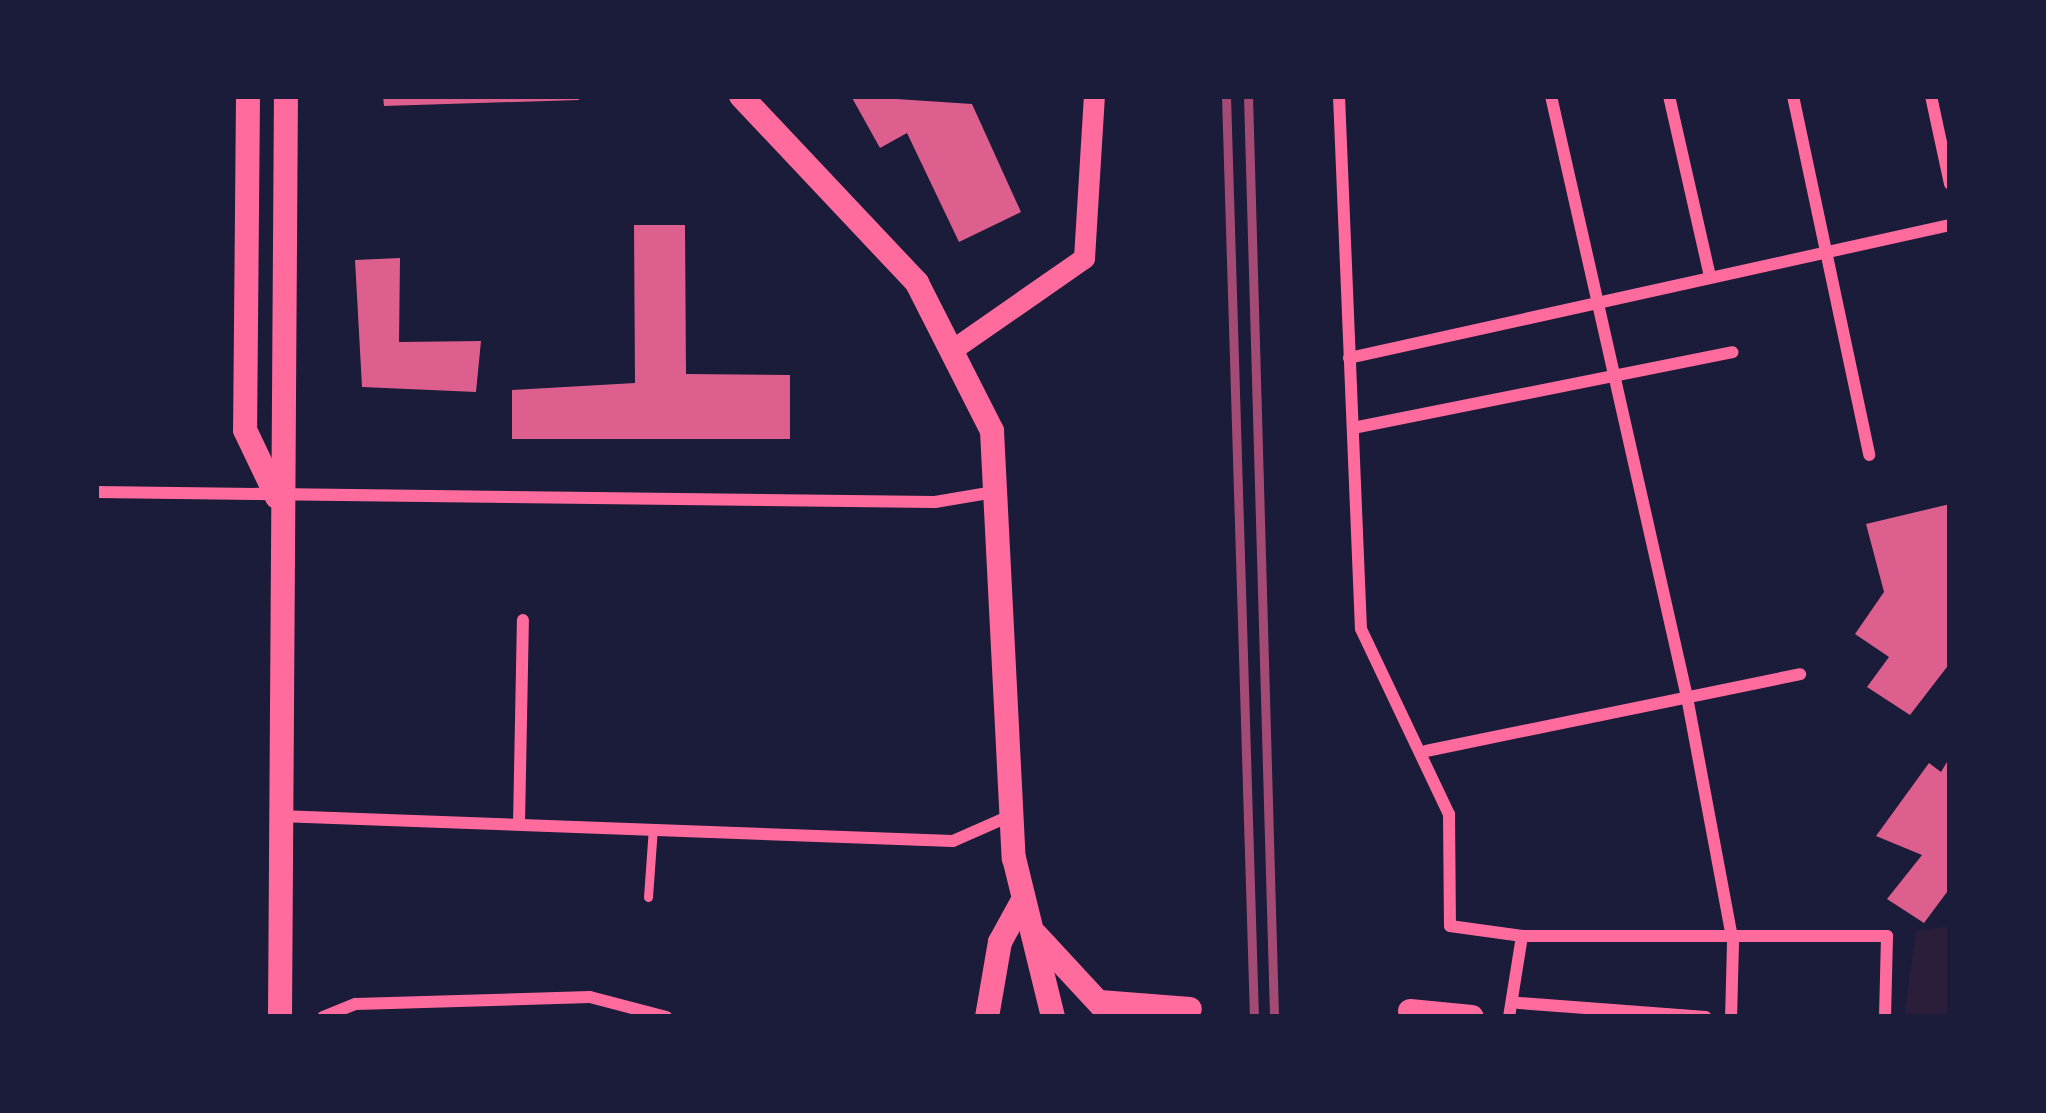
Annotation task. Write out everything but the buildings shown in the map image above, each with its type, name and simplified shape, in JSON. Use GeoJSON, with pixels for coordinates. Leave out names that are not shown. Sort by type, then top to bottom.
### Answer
{"type":"FeatureCollection","features":[{"type":"Feature","properties":{"kind":"main road"},"geometry":{"type":"LineString","coordinates":[[248,96],[244,430],[277,497]]}},
{"type":"Feature","properties":{"kind":"main road"},"geometry":{"type":"LineString","coordinates":[[280,1017],[277,497],[287,431],[286,96]]}},
{"type":"Feature","properties":{"kind":"main road"},"geometry":{"type":"LineString","coordinates":[[741,96],[878,235],[956,347],[992,431],[1000,491],[1010,815],[1023,900],[1053,1017]]}},
{"type":"Feature","properties":{"kind":"main road"},"geometry":{"type":"LineString","coordinates":[[987,1017],[1000,942],[1023,900]]}},
{"type":"Feature","properties":{"kind":"main road"},"geometry":{"type":"LineString","coordinates":[[1033,932],[1106,1009],[1190,1009]]}},
{"type":"Feature","properties":{"kind":"main road"},"geometry":{"type":"LineString","coordinates":[[1410,1011],[1472,1017]]}},
{"type":"Feature","properties":{"kind":"street"},"geometry":{"type":"LineString","coordinates":[[956,347],[1084,258],[1094,96]]}},
{"type":"Feature","properties":{"kind":"street"},"geometry":{"type":"LineString","coordinates":[[1339,96],[1361,629],[1426,751],[1449,814],[1450,926],[1522,936],[1732,943],[1887,936],[1885,1017]]}},
{"type":"Feature","properties":{"kind":"street"},"geometry":{"type":"LineString","coordinates":[[1550,96],[1687,697],[1732,943],[1731,1017]]}},
{"type":"Feature","properties":{"kind":"street"},"geometry":{"type":"LineString","coordinates":[[1670,96],[1711,278]]}},
{"type":"Feature","properties":{"kind":"street"},"geometry":{"type":"LineString","coordinates":[[1793,96],[1869,455]]}},
{"type":"Feature","properties":{"kind":"street"},"geometry":{"type":"LineString","coordinates":[[1931,96],[1950,184]]}},
{"type":"Feature","properties":{"kind":"street"},"geometry":{"type":"LineString","coordinates":[[1349,358],[1950,225]]}},
{"type":"Feature","properties":{"kind":"street"},"geometry":{"type":"LineString","coordinates":[[1353,428],[1732,352]]}},
{"type":"Feature","properties":{"kind":"street"},"geometry":{"type":"LineString","coordinates":[[96,492],[935,502],[1000,491]]}},
{"type":"Feature","properties":{"kind":"street"},"geometry":{"type":"LineString","coordinates":[[519,824],[523,620]]}},
{"type":"Feature","properties":{"kind":"street"},"geometry":{"type":"LineString","coordinates":[[1426,751],[1800,674]]}},
{"type":"Feature","properties":{"kind":"street"},"geometry":{"type":"LineString","coordinates":[[278,816],[953,841],[1010,815]]}},
{"type":"Feature","properties":{"kind":"street"},"geometry":{"type":"LineString","coordinates":[[1509,1017],[1519,1004],[1522,936]]}},
{"type":"Feature","properties":{"kind":"street"},"geometry":{"type":"LineString","coordinates":[[323,1017],[356,1004],[590,997],[666,1017]]}},
{"type":"Feature","properties":{"kind":"street"},"geometry":{"type":"LineString","coordinates":[[1519,1004],[1705,1017]]}},
{"type":"Feature","properties":{"kind":"lane"},"geometry":{"type":"LineString","coordinates":[[648,897],[653,828]]}},
{"type":"Feature","properties":{"kind":"shaded area"},"geometry":{"type":"Polygon","coordinates":[[[1950,926],[1950,1017],[1904,1017],[1916,931],[1950,926]]]}},
{"type":"Feature","properties":{"kind":"railway"},"geometry":{"type":"LineString","coordinates":[[1226,96],[1254,1017]]}},
{"type":"Feature","properties":{"kind":"railway"},"geometry":{"type":"LineString","coordinates":[[1248,96],[1274,1017]]}}]}
